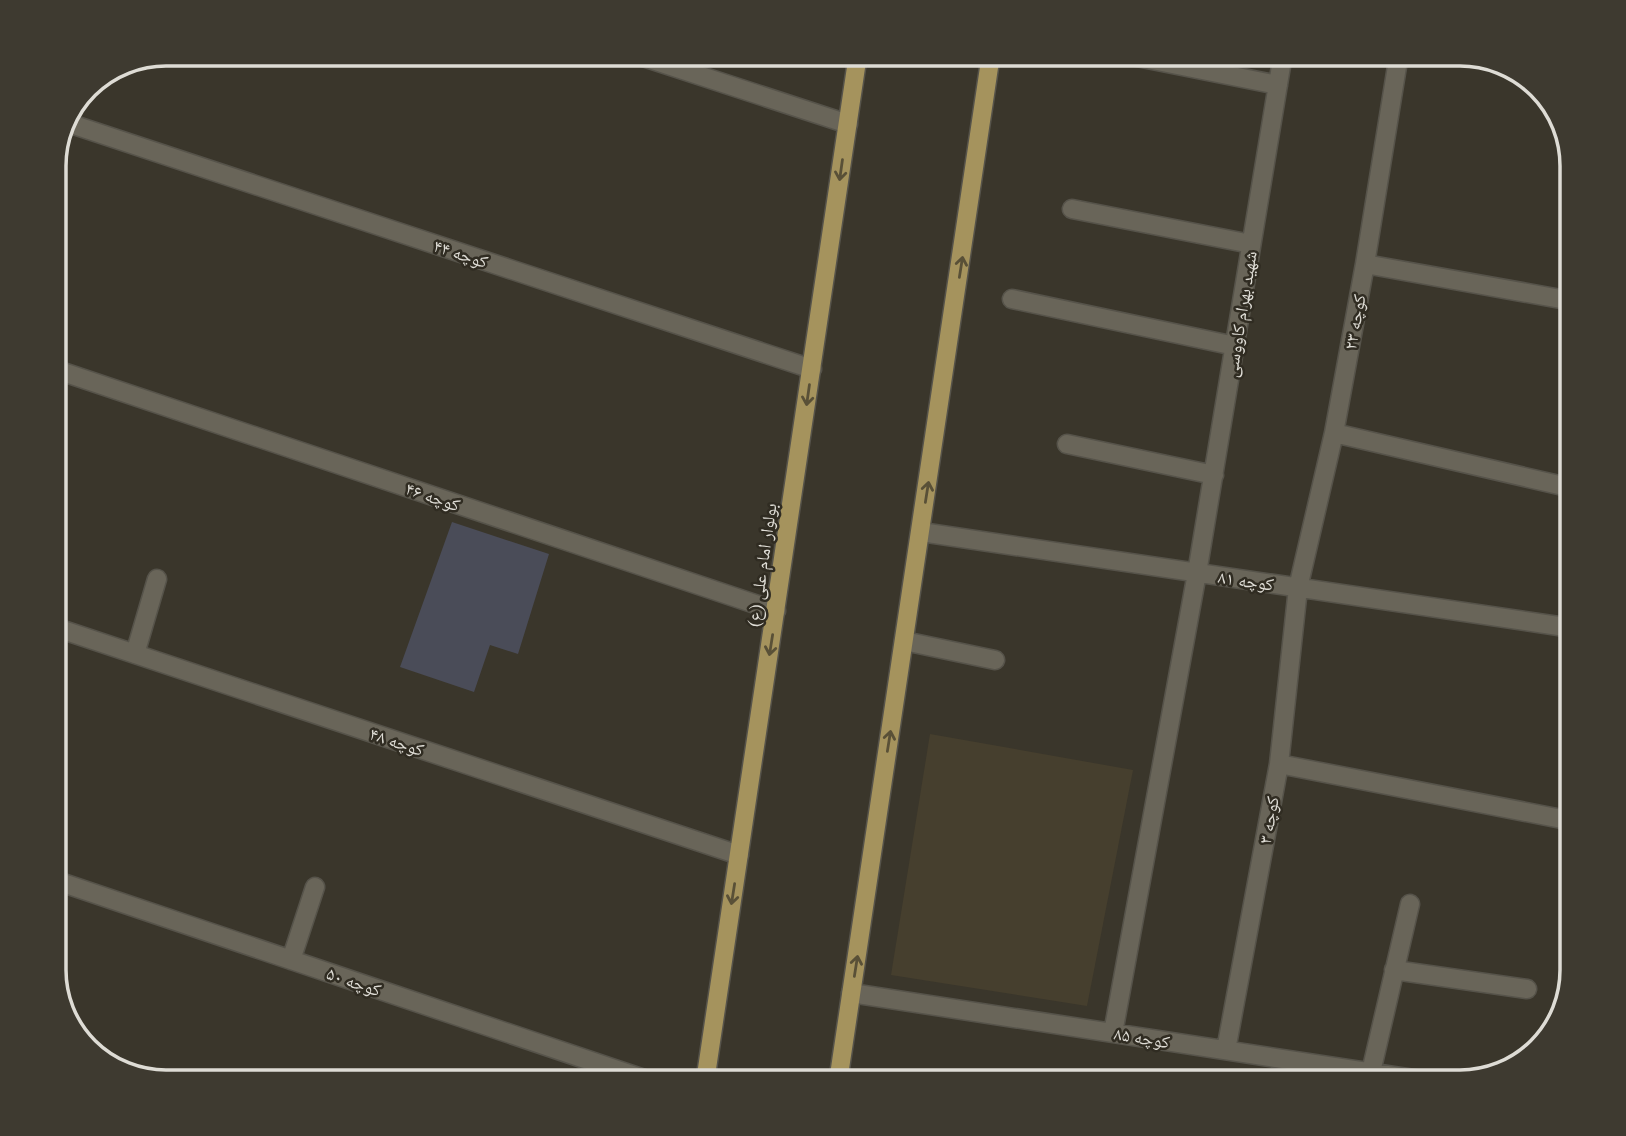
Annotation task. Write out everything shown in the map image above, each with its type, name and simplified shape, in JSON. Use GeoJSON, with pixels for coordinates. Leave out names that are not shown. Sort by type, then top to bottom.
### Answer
{"type":"FeatureCollection","features":[{"type":"Feature","properties":{"kind":"main road","name":"بولوار امام علی (ع)"},"geometry":{"type":"LineString","coordinates":[[707,1070],[856,66]]}},
{"type":"Feature","properties":{"kind":"main road"},"geometry":{"type":"LineString","coordinates":[[840,1070],[989,66]]}},
{"type":"Feature","properties":{"kind":"street"},"geometry":{"type":"LineString","coordinates":[[672,66],[848,124]]}},
{"type":"Feature","properties":{"kind":"street"},"geometry":{"type":"LineString","coordinates":[[1181,66],[1278,85]]}},
{"type":"Feature","properties":{"kind":"street","name":"شهید بهرام کاووسی"},"geometry":{"type":"LineString","coordinates":[[1113,1033],[1197,573],[1281,66]]}},
{"type":"Feature","properties":{"kind":"street","name":"کوچه ۲۳"},"geometry":{"type":"LineString","coordinates":[[1298,588],[1334,433],[1397,66]]}},
{"type":"Feature","properties":{"kind":"street","name":"کوچه ۴۴"},"geometry":{"type":"LineString","coordinates":[[76,126],[812,369]]}},
{"type":"Feature","properties":{"kind":"street"},"geometry":{"type":"LineString","coordinates":[[1072,209],[1251,244]]}},
{"type":"Feature","properties":{"kind":"street"},"geometry":{"type":"LineString","coordinates":[[1365,264],[1560,299]]}},
{"type":"Feature","properties":{"kind":"street"},"geometry":{"type":"LineString","coordinates":[[1012,299],[1235,346]]}},
{"type":"Feature","properties":{"kind":"street","name":"کوچه ۴۶"},"geometry":{"type":"LineString","coordinates":[[67,373],[776,611]]}},
{"type":"Feature","properties":{"kind":"street"},"geometry":{"type":"LineString","coordinates":[[1334,433],[1560,485]]}},
{"type":"Feature","properties":{"kind":"street"},"geometry":{"type":"LineString","coordinates":[[1067,444],[1214,475]]}},
{"type":"Feature","properties":{"kind":"street","name":"کوچه ۸۱"},"geometry":{"type":"LineString","coordinates":[[920,532],[1560,626]]}},
{"type":"Feature","properties":{"kind":"street"},"geometry":{"type":"LineString","coordinates":[[135,654],[157,579]]}},
{"type":"Feature","properties":{"kind":"street","name":"کوچه ۳"},"geometry":{"type":"LineString","coordinates":[[1226,1050],[1279,764],[1298,588]]}},
{"type":"Feature","properties":{"kind":"street","name":"کوچه ۴۸"},"geometry":{"type":"LineString","coordinates":[[67,631],[739,855]]}},
{"type":"Feature","properties":{"kind":"street"},"geometry":{"type":"LineString","coordinates":[[904,641],[995,660]]}},
{"type":"Feature","properties":{"kind":"street"},"geometry":{"type":"LineString","coordinates":[[1279,764],[1560,819]]}},
{"type":"Feature","properties":{"kind":"street","name":"کوچه ۵۰"},"geometry":{"type":"LineString","coordinates":[[67,884],[617,1070]]}},
{"type":"Feature","properties":{"kind":"street"},"geometry":{"type":"LineString","coordinates":[[291,960],[315,887]]}},
{"type":"Feature","properties":{"kind":"street"},"geometry":{"type":"LineString","coordinates":[[1371,1070],[1410,904]]}},
{"type":"Feature","properties":{"kind":"street"},"geometry":{"type":"LineString","coordinates":[[1394,970],[1527,989]]}},
{"type":"Feature","properties":{"kind":"street","name":"کوچه ۸۵"},"geometry":{"type":"LineString","coordinates":[[852,993],[1358,1070]]}},
{"type":"Feature","properties":{"kind":"shaded area"},"geometry":{"type":"Polygon","coordinates":[[[930,734],[1133,770],[1087,1006],[891,975],[930,734]]]}},
{"type":"Feature","properties":{"kind":"building"},"geometry":{"type":"Polygon","coordinates":[[[452,522],[549,554],[518,654],[490,645],[474,692],[400,667],[452,522]]]}}]}
